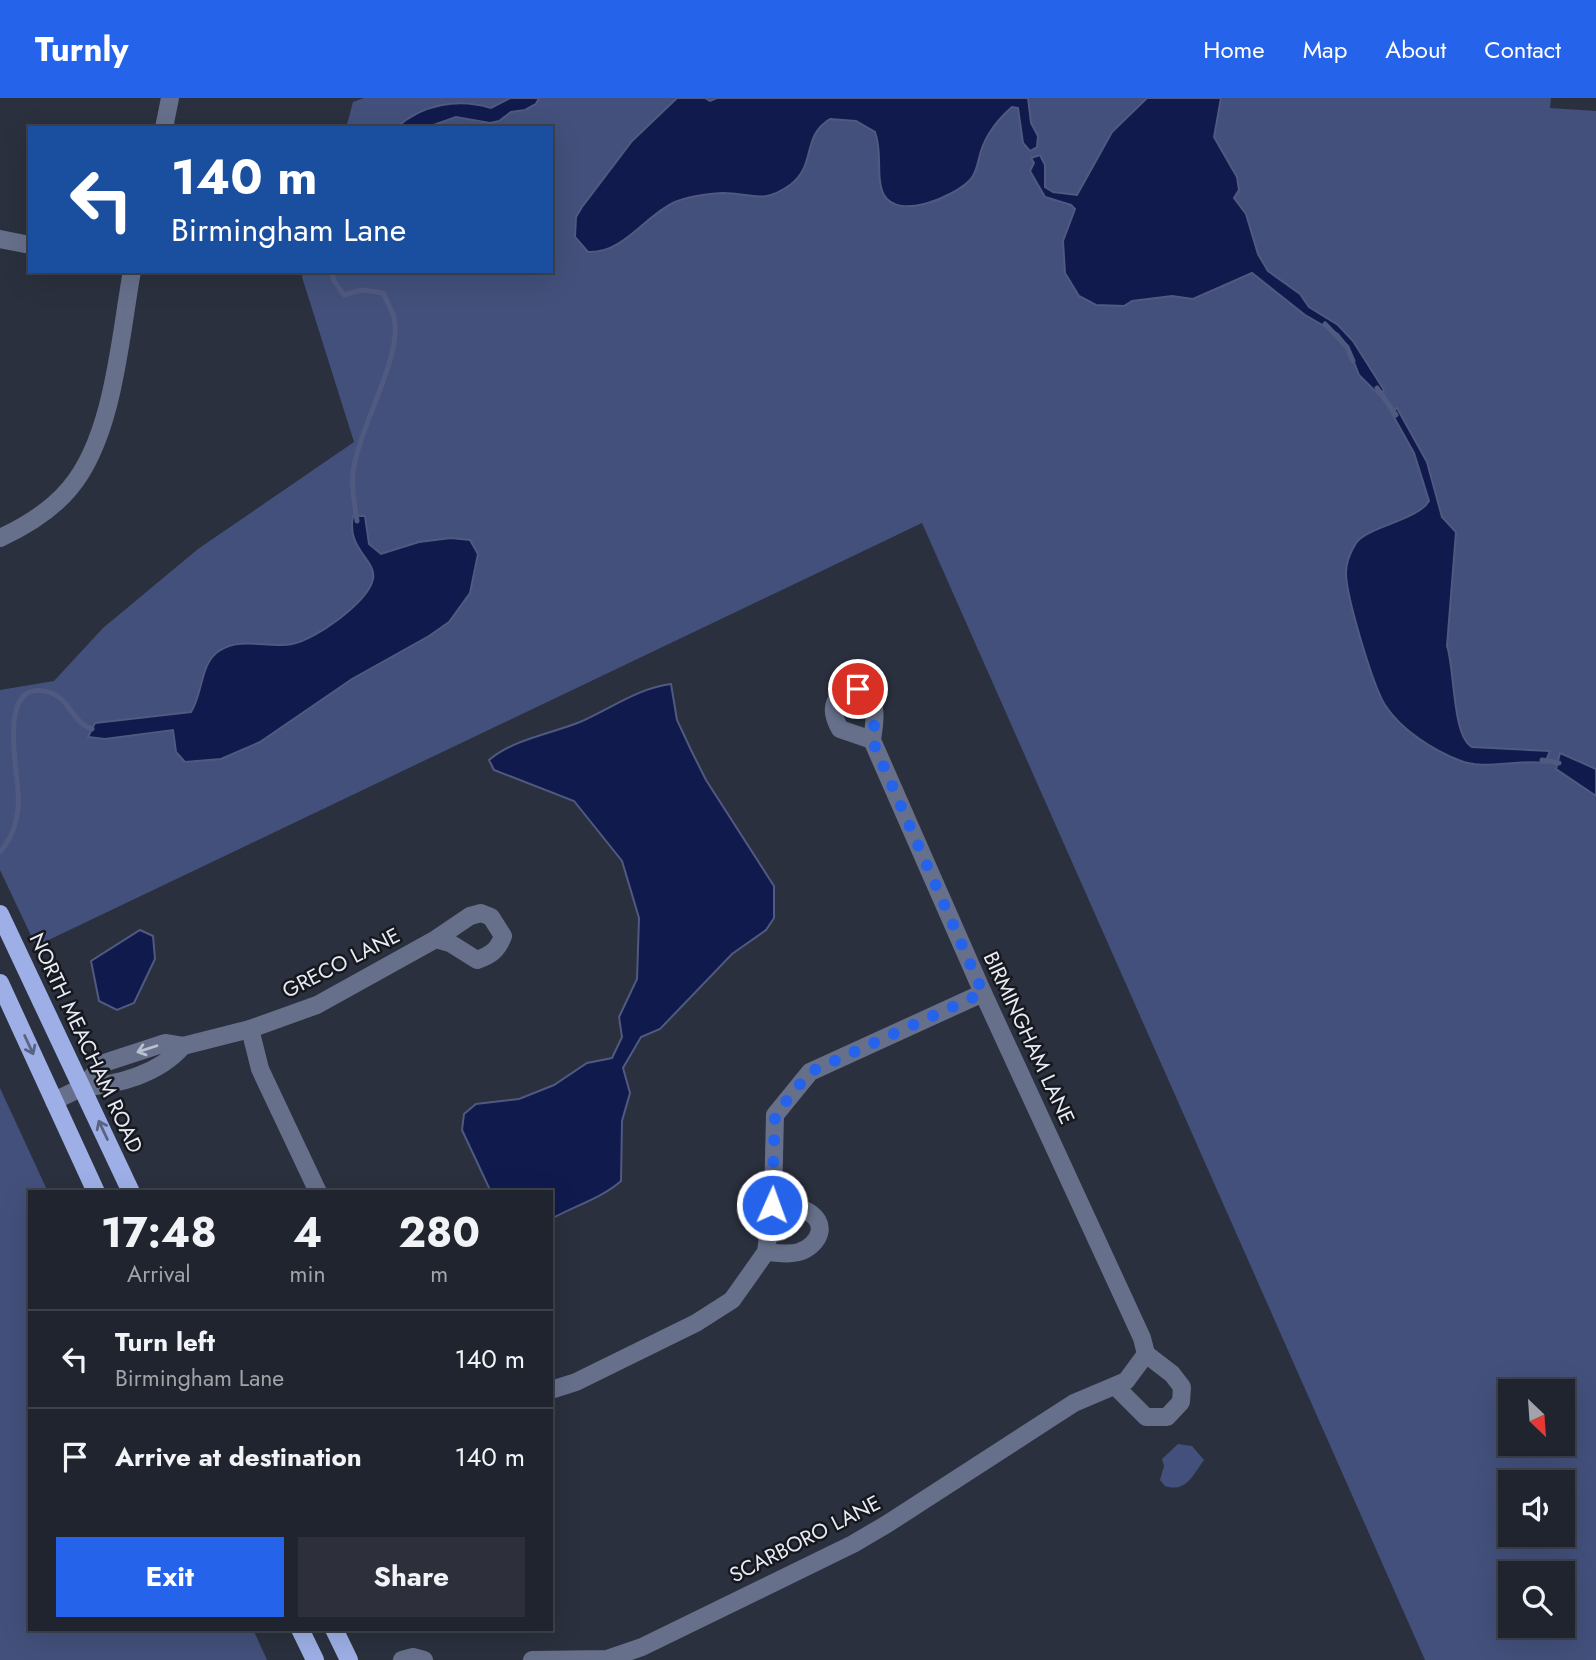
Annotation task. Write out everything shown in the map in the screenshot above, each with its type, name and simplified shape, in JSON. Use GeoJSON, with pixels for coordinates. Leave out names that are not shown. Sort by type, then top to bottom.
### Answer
{"type":"FeatureCollection","features":[{"type":"Feature","properties":{"kind":"main road","name":"NORTH MEACHAM ROAD"},"geometry":{"type":"LineString","coordinates":[[0,914],[130,1190]]}},
{"type":"Feature","properties":{"kind":"main road"},"geometry":{"type":"LineString","coordinates":[[0,983],[95,1190]]}},
{"type":"Feature","properties":{"kind":"main road"},"geometry":{"type":"LineString","coordinates":[[301,1631],[315,1660]]}},
{"type":"Feature","properties":{"kind":"main road"},"geometry":{"type":"LineString","coordinates":[[335,1631],[349,1660]]}},
{"type":"Feature","properties":{"kind":"street"},"geometry":{"type":"LineString","coordinates":[[164,126],[170,98]]}},
{"type":"Feature","properties":{"kind":"street"},"geometry":{"type":"LineString","coordinates":[[0,240],[28,245]]}},
{"type":"Feature","properties":{"kind":"street"},"geometry":{"type":"LineString","coordinates":[[0,538],[42,515],[71,487],[94,445],[107,405],[132,273]]}},
{"type":"Feature","properties":{"kind":"street","name":"BIRMINGHAM LANE"},"geometry":{"type":"LineString","coordinates":[[872,740],[983,993],[1142,1338],[1146,1354]]}},
{"type":"Feature","properties":{"kind":"street","name":"GRECO LANE"},"geometry":{"type":"LineString","coordinates":[[83,1087],[104,1063],[165,1043],[183,1046],[250,1029],[317,1005],[436,939]]}},
{"type":"Feature","properties":{"kind":"street"},"geometry":{"type":"LineString","coordinates":[[553,1389],[576,1382],[696,1323],[732,1300],[766,1252],[772,1205],[775,1115],[810,1072],[983,993]]}},
{"type":"Feature","properties":{"kind":"street"},"geometry":{"type":"LineString","coordinates":[[250,1029],[260,1069],[317,1190]]}},
{"type":"Feature","properties":{"kind":"street","name":"GRECO LANE"},"geometry":{"type":"LineString","coordinates":[[83,1087],[114,1085],[172,1059],[183,1046]]}},
{"type":"Feature","properties":{"kind":"street"},"geometry":{"type":"LineString","coordinates":[[54,1101],[83,1087]]}},
{"type":"Feature","properties":{"kind":"street"},"geometry":{"type":"LineString","coordinates":[[766,1252],[795,1254],[813,1246],[820,1236],[820,1226],[814,1216],[803,1210],[772,1205]]}},
{"type":"Feature","properties":{"kind":"street"},"geometry":{"type":"LineString","coordinates":[[1146,1354],[1172,1374],[1182,1387],[1181,1402],[1167,1416],[1146,1417],[1115,1386],[1132,1375],[1146,1354]]}},
{"type":"Feature","properties":{"kind":"street","name":"SCARBORO LANE"},"geometry":{"type":"LineString","coordinates":[[532,1660],[607,1659],[642,1647],[853,1544],[937,1493],[1052,1416],[1115,1386]]}},
{"type":"Feature","properties":{"kind":"street"},"geometry":{"type":"LineString","coordinates":[[402,1660],[412,1657],[424,1660]]}},
{"type":"Feature","properties":{"kind":"shaded area"},"geometry":{"type":"Polygon","coordinates":[[[364,98],[1551,98],[1550,108],[1596,111],[1596,1660],[1425,1660],[922,523],[36,946],[0,870],[0,690],[54,681],[103,628],[198,549],[354,442],[302,277],[303,273],[553,273],[553,126],[347,126],[353,102],[364,98]]]}},
{"type":"Feature","properties":{"kind":"shaded area"},"geometry":{"type":"Polygon","coordinates":[[[510,98],[539,98],[536,104],[525,110],[511,112],[499,121],[490,123],[456,117],[431,126],[398,126],[417,113],[441,105],[466,104],[491,108],[510,98]]]}},
{"type":"Feature","properties":{"kind":"shaded area"},"geometry":{"type":"Polygon","coordinates":[[[677,98],[705,98],[710,101],[717,98],[1028,98],[1031,123],[1038,136],[1037,147],[1030,151],[1023,143],[1018,108],[1012,107],[998,121],[983,144],[970,180],[940,199],[914,206],[902,206],[891,202],[881,188],[879,148],[875,132],[856,121],[830,119],[815,134],[804,169],[790,185],[780,191],[764,196],[723,193],[680,200],[664,208],[623,241],[601,251],[588,252],[575,237],[576,217],[632,141],[677,98]]]}},
{"type":"Feature","properties":{"kind":"shaded area"},"geometry":{"type":"Polygon","coordinates":[[[1147,98],[1221,98],[1214,137],[1237,177],[1239,190],[1234,198],[1246,214],[1258,254],[1268,271],[1300,294],[1309,307],[1338,325],[1353,341],[1384,390],[1379,395],[1359,375],[1348,347],[1338,334],[1305,315],[1252,273],[1193,299],[1172,296],[1132,301],[1124,306],[1096,305],[1079,296],[1065,273],[1063,241],[1075,209],[1071,205],[1045,197],[1030,171],[1034,163],[1031,158],[1040,155],[1045,165],[1045,187],[1053,192],[1077,195],[1112,132],[1147,98]]]}},
{"type":"Feature","properties":{"kind":"shaded area"},"geometry":{"type":"Polygon","coordinates":[[[1397,408],[1427,462],[1442,517],[1456,532],[1447,646],[1461,730],[1472,747],[1550,751],[1545,763],[1480,765],[1451,757],[1409,731],[1392,714],[1380,695],[1355,620],[1346,569],[1352,550],[1362,537],[1414,513],[1429,501],[1414,453],[1391,412],[1397,408]]]}},
{"type":"Feature","properties":{"kind":"shaded area"},"geometry":{"type":"Polygon","coordinates":[[[353,516],[365,516],[369,544],[381,554],[419,542],[451,538],[470,540],[478,554],[470,593],[449,622],[352,679],[260,742],[221,759],[185,762],[176,752],[173,730],[105,739],[88,737],[95,723],[191,712],[208,663],[219,651],[236,644],[283,645],[302,641],[326,628],[351,609],[373,579],[371,566],[354,537],[353,516]]]}},
{"type":"Feature","properties":{"kind":"shaded area"},"geometry":{"type":"Polygon","coordinates":[[[671,684],[677,720],[706,780],[774,886],[774,918],[766,930],[732,954],[660,1029],[641,1037],[623,1068],[630,1093],[622,1121],[621,1181],[597,1197],[553,1218],[553,1190],[490,1190],[462,1130],[464,1114],[476,1104],[519,1099],[554,1085],[587,1063],[612,1058],[622,1037],[619,1017],[637,979],[639,918],[622,861],[574,801],[494,770],[489,760],[521,742],[580,722],[659,686],[671,684]]]}},
{"type":"Feature","properties":{"kind":"shaded area"},"geometry":{"type":"Polygon","coordinates":[[[1560,753],[1596,769],[1596,796],[1556,769],[1560,753]]]}},
{"type":"Feature","properties":{"kind":"shaded area"},"geometry":{"type":"Polygon","coordinates":[[[140,930],[153,936],[155,959],[134,1003],[117,1010],[99,1001],[91,961],[140,930]]]}},
{"type":"Feature","properties":{"kind":"shaded area"},"geometry":{"type":"Polygon","coordinates":[[[0,1088],[47,1190],[28,1190],[28,1631],[254,1631],[267,1660],[0,1660],[0,1088]]]}},
{"type":"Feature","properties":{"kind":"shaded area"},"geometry":{"type":"Polygon","coordinates":[[[1178,1444],[1192,1446],[1204,1460],[1184,1485],[1172,1488],[1165,1486],[1160,1480],[1164,1466],[1162,1459],[1178,1444]]]}},
{"type":"Feature","properties":{"kind":"waterway"},"geometry":{"type":"LineString","coordinates":[[332,273],[334,281],[344,295],[362,290],[383,293],[394,318],[392,353],[363,435],[353,473],[357,521]]}},
{"type":"Feature","properties":{"kind":"waterway"},"geometry":{"type":"LineString","coordinates":[[1325,324],[1347,347],[1353,361]]}},
{"type":"Feature","properties":{"kind":"waterway"},"geometry":{"type":"LineString","coordinates":[[1377,388],[1396,415]]}},
{"type":"Feature","properties":{"kind":"waterway"},"geometry":{"type":"LineString","coordinates":[[0,852],[12,832],[18,808],[14,728],[21,700],[29,692],[52,693],[65,702],[79,721],[92,729]]}},
{"type":"Feature","properties":{"kind":"waterway"},"geometry":{"type":"LineString","coordinates":[[1542,760],[1559,763]]}},
{"type":"Feature","properties":{"kind":"route"},"geometry":{"type":"LineString","coordinates":[[772,1205],[775,1115],[810,1072],[983,993],[872,740],[876,713],[873,703],[858,689]]}}]}
